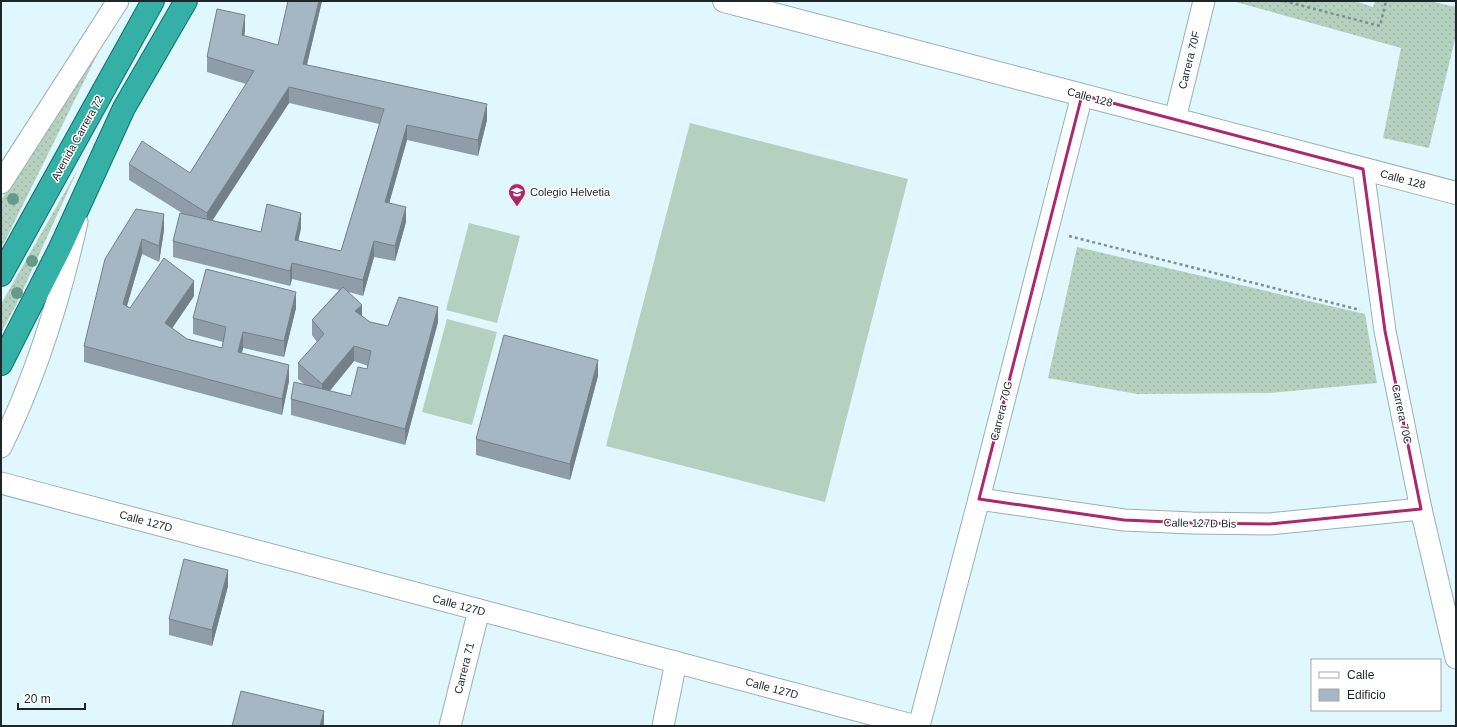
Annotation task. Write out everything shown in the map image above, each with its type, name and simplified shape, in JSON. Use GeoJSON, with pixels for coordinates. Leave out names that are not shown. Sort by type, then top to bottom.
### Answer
{"type":"FeatureCollection","features":[{"type":"Feature","properties":{"kind":"highway","name":"Avenida Carrera 72"},"geometry":{"type":"LineString","coordinates":[[1,275],[153,1]]}},
{"type":"Feature","properties":{"kind":"highway"},"geometry":{"type":"LineString","coordinates":[[1,364],[41,288],[82,203],[124,108],[186,1]]}},
{"type":"Feature","properties":{"kind":"street"},"geometry":{"type":"LineString","coordinates":[[1,183],[118,1]]}},
{"type":"Feature","properties":{"kind":"street","name":"Calle 128"},"geometry":{"type":"LineString","coordinates":[[724,1],[1456,193]]}},
{"type":"Feature","properties":{"kind":"street","name":"Carrera 70F"},"geometry":{"type":"LineString","coordinates":[[1175,119],[1204,1]]}},
{"type":"Feature","properties":{"kind":"street","name":"Carrera 70G"},"geometry":{"type":"LineString","coordinates":[[918,726],[1082,95]]}},
{"type":"Feature","properties":{"kind":"street","name":"Carrera 70C"},"geometry":{"type":"LineString","coordinates":[[1363,169],[1385,331],[1421,508],[1456,658]]}},
{"type":"Feature","properties":{"kind":"street"},"geometry":{"type":"LineString","coordinates":[[1,446],[22,400],[38,358],[63,279],[82,203]]}},
{"type":"Feature","properties":{"kind":"street","name":"Calle 127D"},"geometry":{"type":"LineString","coordinates":[[1,483],[918,726]]}},
{"type":"Feature","properties":{"kind":"street","name":"Calle 127D Bis"},"geometry":{"type":"LineString","coordinates":[[978,499],[1124,520],[1192,523],[1269,524],[1421,508]]}},
{"type":"Feature","properties":{"kind":"street","name":"Carrera 71"},"geometry":{"type":"LineString","coordinates":[[450,726],[479,610]]}},
{"type":"Feature","properties":{"kind":"street"},"geometry":{"type":"LineString","coordinates":[[663,726],[676,662]]}},
{"type":"Feature","properties":{"kind":"path"},"geometry":{"type":"LineString","coordinates":[[1284,1],[1380,26],[1386,1]]}},
{"type":"Feature","properties":{"kind":"path"},"geometry":{"type":"LineString","coordinates":[[1047,231],[1383,316]]}},
{"type":"Feature","properties":{"kind":"highlighted area"},"geometry":{"type":"Polygon","coordinates":[[[1082,95],[1363,169],[1385,331],[1421,509],[1269,524],[1192,523],[1124,520],[979,499],[1082,95]]]}},
{"type":"Feature","properties":{"kind":"green space"},"geometry":{"type":"Polygon","coordinates":[[[1232,1],[1355,1],[1373,7],[1375,1],[1429,1],[1456,7],[1456,35],[1429,148],[1383,138],[1401,48],[1232,1]]]}},
{"type":"Feature","properties":{"kind":"green space"},"geometry":{"type":"Polygon","coordinates":[[[101,47],[1,249],[1,200],[101,47]]]}},
{"type":"Feature","properties":{"kind":"green space"},"geometry":{"type":"Polygon","coordinates":[[[690,123],[908,179],[825,502],[606,446],[690,123]]]}},
{"type":"Feature","properties":{"kind":"green space"},"geometry":{"type":"Polygon","coordinates":[[[78,169],[18,301],[1,333],[1,304],[78,169]]]}},
{"type":"Feature","properties":{"kind":"green space"},"geometry":{"type":"Polygon","coordinates":[[[469,223],[520,236],[497,323],[446,310],[469,223]]]}},
{"type":"Feature","properties":{"kind":"green space"},"geometry":{"type":"Polygon","coordinates":[[[1077,247],[1365,314],[1377,383],[1270,393],[1137,394],[1048,378],[1077,247]]]}},
{"type":"Feature","properties":{"kind":"green space"},"geometry":{"type":"Polygon","coordinates":[[[447,319],[497,332],[472,425],[422,412],[447,319]]]}},
{"type":"Feature","properties":{"kind":"building"},"geometry":{"type":"Polygon","coordinates":[[[288,1],[319,1],[303,64],[487,104],[478,140],[407,125],[385,202],[406,207],[395,246],[374,241],[363,280],[292,263],[290,271],[173,241],[180,213],[261,232],[267,204],[301,213],[295,240],[341,251],[384,109],[289,87],[207,213],[129,164],[142,141],[190,173],[254,71],[207,57],[217,9],[245,15],[242,35],[278,45],[288,1]]]}},
{"type":"Feature","properties":{"kind":"building"},"geometry":{"type":"Polygon","coordinates":[[[136,209],[164,214],[159,246],[142,239],[123,304],[130,308],[164,258],[194,281],[165,323],[187,339],[222,348],[226,327],[193,318],[206,269],[296,292],[284,341],[243,332],[238,352],[289,365],[282,399],[84,346],[105,259],[136,209]]]}},
{"type":"Feature","properties":{"kind":"building"},"geometry":{"type":"Polygon","coordinates":[[[343,287],[362,305],[355,311],[370,322],[388,326],[399,297],[438,307],[405,429],[291,399],[294,382],[351,396],[358,367],[367,369],[371,351],[354,346],[322,384],[298,363],[324,334],[312,320],[343,287]]]}},
{"type":"Feature","properties":{"kind":"building"},"geometry":{"type":"Polygon","coordinates":[[[504,335],[598,360],[570,464],[476,439],[504,335]]]}},
{"type":"Feature","properties":{"kind":"building"},"geometry":{"type":"Polygon","coordinates":[[[184,559],[228,570],[212,630],[169,619],[184,559]]]}},
{"type":"Feature","properties":{"kind":"building"},"geometry":{"type":"Polygon","coordinates":[[[241,691],[324,711],[320,726],[232,726],[241,691]]]}},
{"type":"Feature","properties":{"kind":"place","name":"Colegio Helvetia"},"geometry":{"type":"Point","coordinates":[517,207]}}]}
